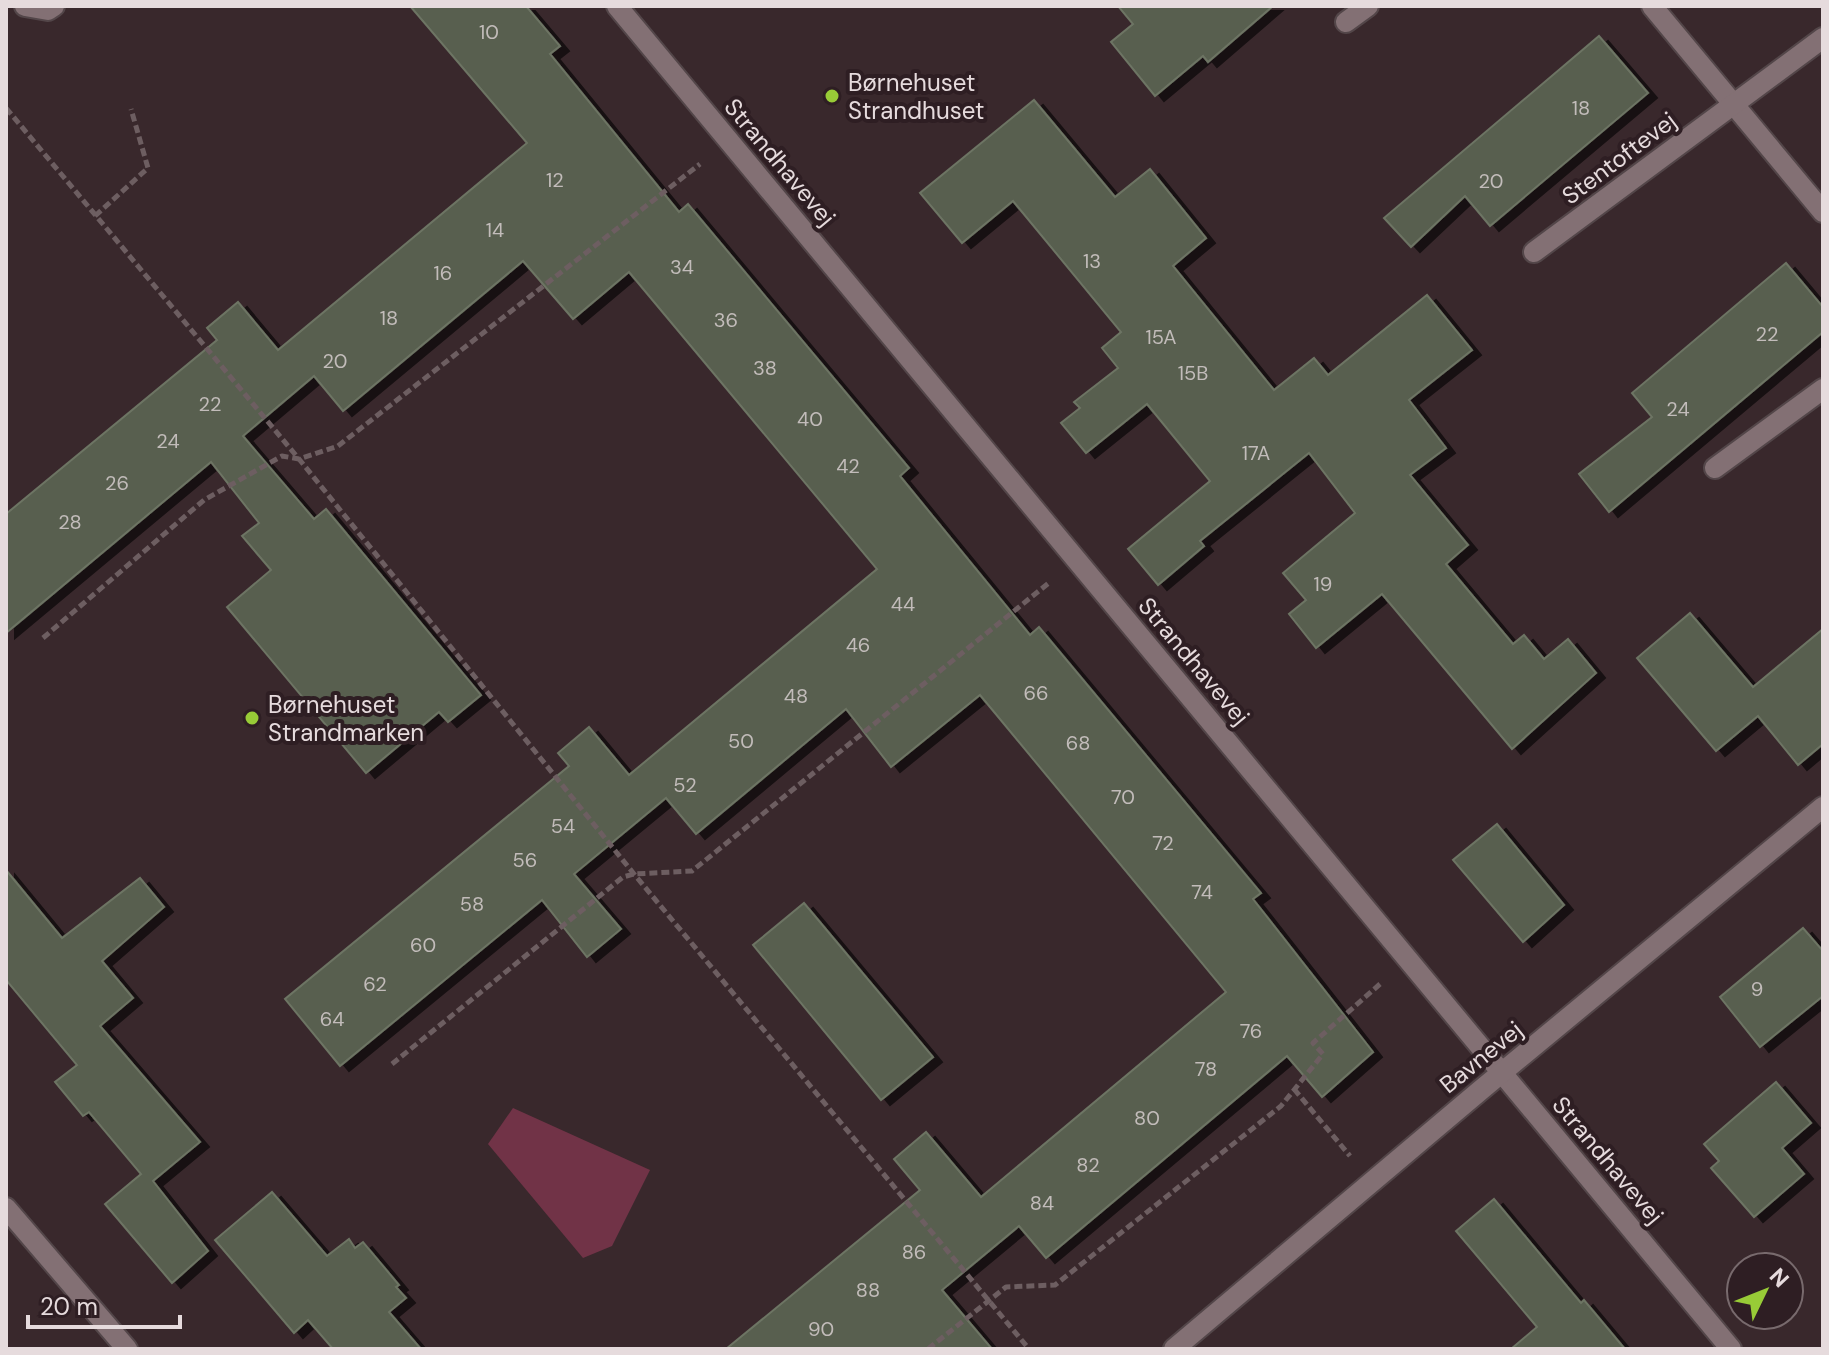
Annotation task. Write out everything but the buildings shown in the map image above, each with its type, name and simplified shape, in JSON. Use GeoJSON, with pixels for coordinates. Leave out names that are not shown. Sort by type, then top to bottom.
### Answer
{"type":"FeatureCollection","features":[{"type":"Feature","properties":{"kind":"street"},"geometry":{"type":"LineString","coordinates":[[25,6],[48,10],[54,6]]}},
{"type":"Feature","properties":{"kind":"street","name":"Strandhavevej"},"geometry":{"type":"LineString","coordinates":[[617,6],[1731,1349]]}},
{"type":"Feature","properties":{"kind":"street"},"geometry":{"type":"LineString","coordinates":[[1346,22],[1368,6]]}},
{"type":"Feature","properties":{"kind":"street"},"geometry":{"type":"LineString","coordinates":[[1652,6],[1823,212]]}},
{"type":"Feature","properties":{"kind":"street","name":"Stentoftevej"},"geometry":{"type":"LineString","coordinates":[[1534,252],[1823,38]]}},
{"type":"Feature","properties":{"kind":"street"},"geometry":{"type":"LineString","coordinates":[[1715,468],[1823,389]]}},
{"type":"Feature","properties":{"kind":"street","name":"Bavnevej"},"geometry":{"type":"LineString","coordinates":[[1174,1349],[1823,807]]}},
{"type":"Feature","properties":{"kind":"street"},"geometry":{"type":"LineString","coordinates":[[6,1208],[127,1349]]}},
{"type":"Feature","properties":{"kind":"path"},"geometry":{"type":"LineString","coordinates":[[6,108],[299,459],[634,874],[1029,1349]]}},
{"type":"Feature","properties":{"kind":"path"},"geometry":{"type":"LineString","coordinates":[[95,216],[148,168],[131,109]]}},
{"type":"Feature","properties":{"kind":"path"},"geometry":{"type":"LineString","coordinates":[[43,638],[204,500],[282,456],[299,459],[338,446],[729,141]]}},
{"type":"Feature","properties":{"kind":"path"},"geometry":{"type":"LineString","coordinates":[[392,1064],[623,877],[692,871],[1077,560]]}},
{"type":"Feature","properties":{"kind":"path"},"geometry":{"type":"LineString","coordinates":[[928,1349],[1006,1287],[1055,1285],[1281,1106],[1323,1054],[1313,1043],[1407,959]]}},
{"type":"Feature","properties":{"kind":"path"},"geometry":{"type":"LineString","coordinates":[[1294,1089],[1372,1182]]}},
{"type":"Feature","properties":{"kind":"shaded area"},"geometry":{"type":"Polygon","coordinates":[[[513,1108],[650,1170],[612,1246],[583,1258],[488,1144],[513,1108]]]}},
{"type":"Feature","properties":{"kind":"place","name":"Børnehuset Strandhuset"},"geometry":{"type":"Point","coordinates":[832,96]}},
{"type":"Feature","properties":{"kind":"place","name":"Børnehuset Strandmarken"},"geometry":{"type":"Point","coordinates":[252,718]}}]}
